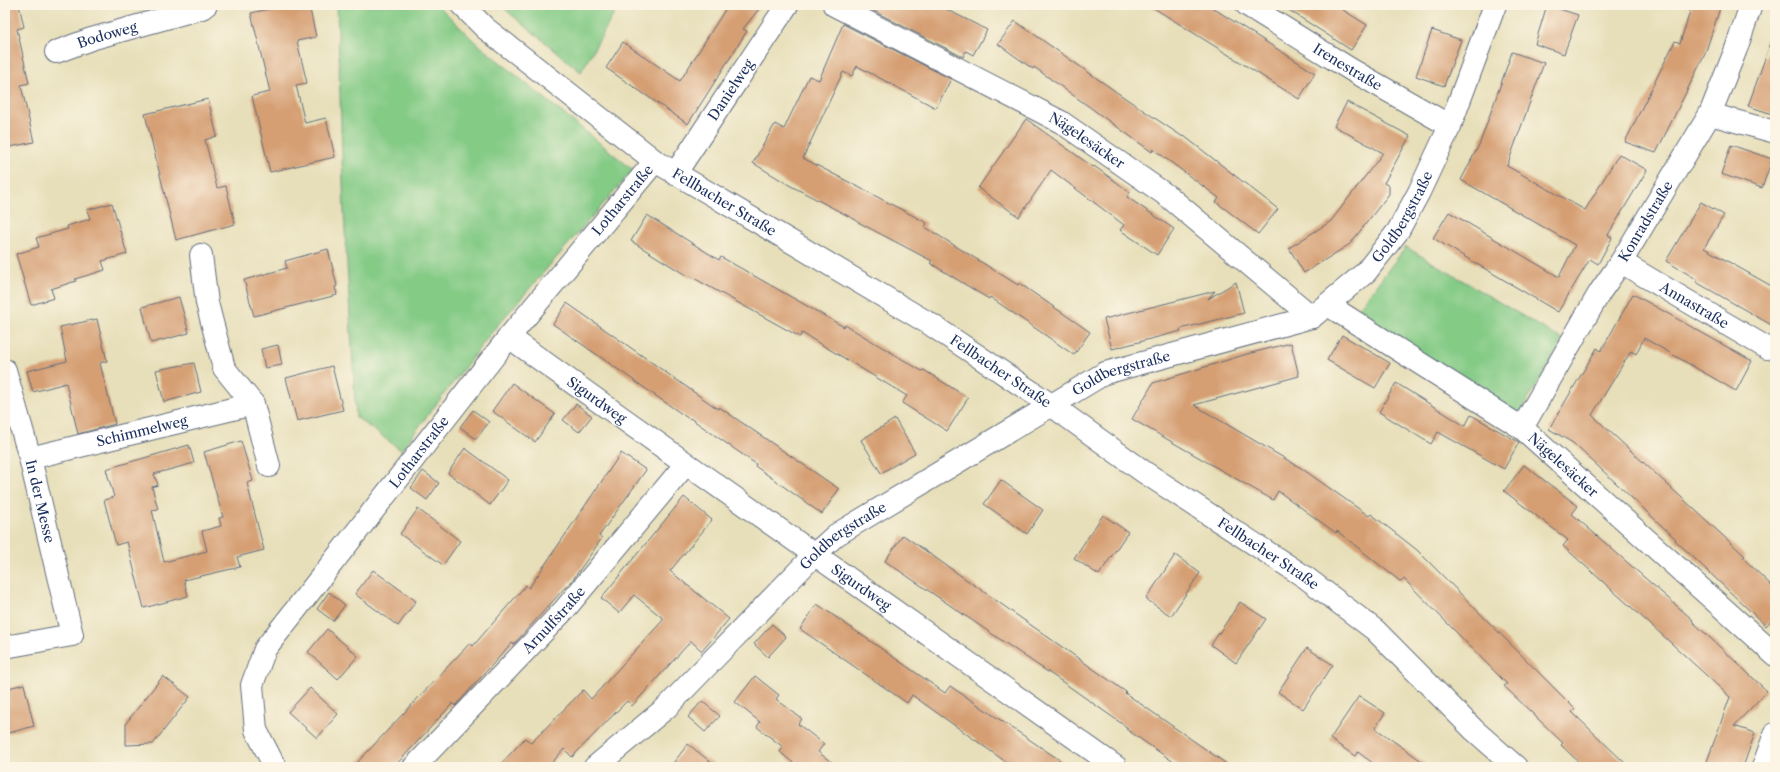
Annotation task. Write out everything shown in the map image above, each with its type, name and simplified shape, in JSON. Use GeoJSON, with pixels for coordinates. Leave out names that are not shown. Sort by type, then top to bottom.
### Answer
{"type":"FeatureCollection","features":[{"type":"Feature","properties":{"kind":"street","name":"Bodoweg"},"geometry":{"type":"LineString","coordinates":[[56,52],[91,39],[202,8],[206,5]]}},
{"type":"Feature","properties":{"kind":"street","name":"Fellbacher Straße"},"geometry":{"type":"LineString","coordinates":[[462,5],[485,28],[655,161],[930,324],[1051,405],[1144,472],[1305,577],[1375,630],[1474,730],[1516,767]]}},
{"type":"Feature","properties":{"kind":"street","name":"Danielweg"},"geometry":{"type":"LineString","coordinates":[[675,174],[787,5]]}},
{"type":"Feature","properties":{"kind":"street","name":"Nägelesäcker"},"geometry":{"type":"LineString","coordinates":[[834,5],[1061,122],[1169,197],[1320,311],[1522,428],[1775,656]]}},
{"type":"Feature","properties":{"kind":"street","name":"Irenestraße"},"geometry":{"type":"LineString","coordinates":[[1247,5],[1350,69],[1450,126]]}},
{"type":"Feature","properties":{"kind":"street","name":"Goldbergstraße"},"geometry":{"type":"LineString","coordinates":[[595,767],[667,707],[815,554],[836,535],[1104,373],[1320,311],[1366,272],[1398,231],[1419,192],[1450,126],[1495,5]]}},
{"type":"Feature","properties":{"kind":"street","name":"Konradstraße"},"geometry":{"type":"LineString","coordinates":[[1522,428],[1571,340],[1600,292],[1621,262],[1710,114],[1736,49],[1751,5]]}},
{"type":"Feature","properties":{"kind":"street"},"geometry":{"type":"LineString","coordinates":[[1710,114],[1775,132]]}},
{"type":"Feature","properties":{"kind":"street","name":"Lotharstraße"},"geometry":{"type":"LineString","coordinates":[[275,767],[256,730],[252,685],[265,649],[509,337],[655,161]]}},
{"type":"Feature","properties":{"kind":"street"},"geometry":{"type":"LineString","coordinates":[[201,255],[207,303],[224,368],[253,404],[269,466]]}},
{"type":"Feature","properties":{"kind":"street","name":"Annastraße"},"geometry":{"type":"LineString","coordinates":[[1621,262],[1767,348]]}},
{"type":"Feature","properties":{"kind":"street","name":"Sigurdweg"},"geometry":{"type":"LineString","coordinates":[[509,337],[685,465],[815,554],[1116,767]]}},
{"type":"Feature","properties":{"kind":"street","name":"In der Messe"},"geometry":{"type":"LineString","coordinates":[[5,370],[30,458],[72,635],[5,647]]}},
{"type":"Feature","properties":{"kind":"street","name":"Schimmelweg"},"geometry":{"type":"LineString","coordinates":[[30,458],[253,404]]}},
{"type":"Feature","properties":{"kind":"street","name":"Arnulfstraße"},"geometry":{"type":"LineString","coordinates":[[414,767],[565,609],[685,465]]}},
{"type":"Feature","properties":{"kind":"street"},"geometry":{"type":"LineString","coordinates":[[1763,767],[1775,734]]}},
{"type":"Feature","properties":{"kind":"green space"},"geometry":{"type":"Polygon","coordinates":[[[337,5],[438,5],[475,42],[633,170],[495,328],[401,450],[356,417],[344,213],[337,5]]]}},
{"type":"Feature","properties":{"kind":"green space"},"geometry":{"type":"Polygon","coordinates":[[[500,5],[619,5],[581,72],[500,5]]]}},
{"type":"Feature","properties":{"kind":"green space"},"geometry":{"type":"Polygon","coordinates":[[[1406,247],[1563,340],[1519,415],[1354,314],[1406,247]]]}},
{"type":"Feature","properties":{"kind":"building"},"geometry":{"type":"Polygon","coordinates":[[[5,5],[19,5],[24,27],[17,29],[29,83],[21,85],[34,142],[5,148],[5,5]]]}},
{"type":"Feature","properties":{"kind":"building"},"geometry":{"type":"Polygon","coordinates":[[[287,5],[309,5],[316,37],[297,41],[307,83],[296,85],[305,123],[326,118],[335,157],[270,172],[252,96],[270,92],[251,13],[287,5]]]}},
{"type":"Feature","properties":{"kind":"building"},"geometry":{"type":"Polygon","coordinates":[[[728,5],[762,5],[743,29],[747,31],[688,124],[606,68],[623,42],[680,81],[728,5]]]}},
{"type":"Feature","properties":{"kind":"building"},"geometry":{"type":"Polygon","coordinates":[[[867,5],[938,5],[987,30],[973,55],[966,51],[963,57],[866,7],[867,5]]]}},
{"type":"Feature","properties":{"kind":"building"},"geometry":{"type":"Polygon","coordinates":[[[1149,5],[1208,5],[1315,73],[1299,99],[1149,5]]]}},
{"type":"Feature","properties":{"kind":"building"},"geometry":{"type":"Polygon","coordinates":[[[1281,5],[1335,5],[1367,25],[1351,50],[1281,5]]]}},
{"type":"Feature","properties":{"kind":"building"},"geometry":{"type":"Polygon","coordinates":[[[1547,5],[1578,15],[1564,54],[1535,44],[1547,5]]]}},
{"type":"Feature","properties":{"kind":"building"},"geometry":{"type":"Polygon","coordinates":[[[1692,5],[1721,5],[1705,54],[1656,153],[1625,142],[1675,41],[1680,43],[1692,5]]]}},
{"type":"Feature","properties":{"kind":"building"},"geometry":{"type":"Polygon","coordinates":[[[1015,21],[1125,98],[1183,137],[1184,136],[1278,209],[1258,234],[1216,202],[1219,198],[1153,149],[1152,152],[1034,67],[1033,69],[998,44],[1015,21]]]}},
{"type":"Feature","properties":{"kind":"building"},"geometry":{"type":"Polygon","coordinates":[[[843,24],[951,79],[936,108],[857,66],[852,76],[843,72],[803,158],[927,223],[925,227],[1018,285],[1019,283],[1090,332],[1074,355],[990,297],[989,299],[930,263],[932,261],[789,185],[753,163],[775,124],[784,129],[809,76],[819,80],[843,24]]]}},
{"type":"Feature","properties":{"kind":"building"},"geometry":{"type":"Polygon","coordinates":[[[1432,30],[1461,40],[1444,86],[1416,76],[1432,30]]]}},
{"type":"Feature","properties":{"kind":"building"},"geometry":{"type":"Polygon","coordinates":[[[1772,39],[1775,40],[1775,115],[1748,106],[1772,39]]]}},
{"type":"Feature","properties":{"kind":"building"},"geometry":{"type":"Polygon","coordinates":[[[1512,52],[1544,63],[1507,166],[1585,210],[1619,154],[1647,170],[1608,235],[1612,238],[1598,264],[1590,259],[1558,312],[1433,238],[1449,212],[1559,277],[1575,245],[1461,180],[1480,143],[1512,52]]]}},
{"type":"Feature","properties":{"kind":"building"},"geometry":{"type":"Polygon","coordinates":[[[208,99],[217,136],[205,140],[217,188],[226,186],[235,224],[176,240],[145,114],[208,99]]]}},
{"type":"Feature","properties":{"kind":"building"},"geometry":{"type":"Polygon","coordinates":[[[1347,102],[1410,136],[1384,183],[1389,186],[1389,194],[1350,244],[1304,273],[1289,248],[1331,221],[1383,153],[1334,126],[1347,102]]]}},
{"type":"Feature","properties":{"kind":"building"},"geometry":{"type":"Polygon","coordinates":[[[1026,119],[1130,192],[1127,197],[1174,229],[1157,255],[1120,230],[1124,225],[1051,170],[1019,217],[978,188],[1026,119]]]}},
{"type":"Feature","properties":{"kind":"building"},"geometry":{"type":"Polygon","coordinates":[[[1731,145],[1772,159],[1762,188],[1721,174],[1731,145]]]}},
{"type":"Feature","properties":{"kind":"building"},"geometry":{"type":"Polygon","coordinates":[[[1701,202],[1724,215],[1704,248],[1775,288],[1775,327],[1696,282],[1698,280],[1666,261],[1701,202]]]}},
{"type":"Feature","properties":{"kind":"building"},"geometry":{"type":"Polygon","coordinates":[[[112,203],[127,254],[102,261],[105,270],[75,279],[76,281],[51,289],[54,298],[31,305],[16,254],[39,247],[36,238],[68,229],[67,226],[90,219],[87,210],[112,203]]]}},
{"type":"Feature","properties":{"kind":"building"},"geometry":{"type":"Polygon","coordinates":[[[647,215],[719,260],[721,257],[844,327],[845,325],[922,371],[924,370],[968,398],[947,431],[902,403],[907,396],[854,364],[802,333],[800,337],[690,276],[689,277],[631,241],[647,215]]]}},
{"type":"Feature","properties":{"kind":"building"},"geometry":{"type":"Polygon","coordinates":[[[328,249],[337,286],[335,287],[337,295],[254,316],[244,280],[287,268],[285,261],[328,249]]]}},
{"type":"Feature","properties":{"kind":"building"},"geometry":{"type":"Polygon","coordinates":[[[1236,282],[1244,313],[1180,329],[1181,331],[1112,349],[1104,319],[1215,291],[1208,299],[1236,282]]]}},
{"type":"Feature","properties":{"kind":"building"},"geometry":{"type":"Polygon","coordinates":[[[1633,294],[1752,361],[1736,391],[1644,338],[1636,354],[1631,351],[1592,415],[1745,556],[1743,558],[1775,589],[1775,617],[1766,626],[1675,540],[1676,539],[1573,443],[1549,429],[1597,348],[1601,351],[1633,294]]]}},
{"type":"Feature","properties":{"kind":"building"},"geometry":{"type":"Polygon","coordinates":[[[179,297],[189,333],[151,343],[142,307],[179,297]]]}},
{"type":"Feature","properties":{"kind":"building"},"geometry":{"type":"Polygon","coordinates":[[[567,303],[718,409],[719,407],[839,489],[822,514],[755,466],[756,464],[553,324],[567,303]]]}},
{"type":"Feature","properties":{"kind":"building"},"geometry":{"type":"Polygon","coordinates":[[[97,319],[107,361],[100,363],[115,424],[78,434],[66,383],[33,392],[27,371],[67,361],[60,327],[97,319]]]}},
{"type":"Feature","properties":{"kind":"building"},"geometry":{"type":"Polygon","coordinates":[[[1342,335],[1390,363],[1375,388],[1327,360],[1342,335]]]}},
{"type":"Feature","properties":{"kind":"building"},"geometry":{"type":"Polygon","coordinates":[[[1291,343],[1299,376],[1194,405],[1301,468],[1369,516],[1371,514],[1417,550],[1575,709],[1572,712],[1629,767],[1584,767],[1561,745],[1563,743],[1504,686],[1507,684],[1404,579],[1401,582],[1337,531],[1336,533],[1278,491],[1273,500],[1132,419],[1153,383],[1247,354],[1291,343]]]}},
{"type":"Feature","properties":{"kind":"building"},"geometry":{"type":"Polygon","coordinates":[[[278,345],[282,365],[265,368],[261,349],[278,345]]]}},
{"type":"Feature","properties":{"kind":"building"},"geometry":{"type":"Polygon","coordinates":[[[194,363],[201,392],[164,402],[156,370],[194,363]]]}},
{"type":"Feature","properties":{"kind":"building"},"geometry":{"type":"Polygon","coordinates":[[[332,366],[343,410],[297,421],[286,378],[332,366]]]}},
{"type":"Feature","properties":{"kind":"building"},"geometry":{"type":"Polygon","coordinates":[[[512,383],[555,414],[535,442],[492,411],[512,383]]]}},
{"type":"Feature","properties":{"kind":"building"},"geometry":{"type":"Polygon","coordinates":[[[1396,383],[1465,426],[1471,415],[1519,442],[1504,469],[1438,432],[1431,444],[1379,412],[1396,383]]]}},
{"type":"Feature","properties":{"kind":"building"},"geometry":{"type":"Polygon","coordinates":[[[576,404],[592,416],[579,432],[563,420],[576,404]]]}},
{"type":"Feature","properties":{"kind":"building"},"geometry":{"type":"Polygon","coordinates":[[[473,410],[489,422],[476,439],[460,427],[473,410]]]}},
{"type":"Feature","properties":{"kind":"building"},"geometry":{"type":"Polygon","coordinates":[[[895,419],[915,453],[881,473],[861,440],[895,419]]]}},
{"type":"Feature","properties":{"kind":"building"},"geometry":{"type":"Polygon","coordinates":[[[241,441],[253,481],[247,483],[264,550],[237,557],[240,567],[184,580],[188,596],[144,608],[127,542],[116,545],[104,500],[114,497],[106,469],[189,445],[194,463],[154,474],[158,485],[152,487],[158,509],[152,510],[164,562],[207,551],[202,531],[221,526],[219,518],[223,517],[204,452],[241,441]]]}},
{"type":"Feature","properties":{"kind":"building"},"geometry":{"type":"Polygon","coordinates":[[[465,448],[508,480],[490,505],[448,473],[465,448]]]}},
{"type":"Feature","properties":{"kind":"building"},"geometry":{"type":"Polygon","coordinates":[[[621,453],[646,470],[599,536],[602,538],[572,581],[514,644],[512,643],[455,706],[453,703],[394,767],[353,767],[470,643],[473,646],[526,585],[529,588],[621,453]]]}},
{"type":"Feature","properties":{"kind":"building"},"geometry":{"type":"Polygon","coordinates":[[[1524,465],[1578,506],[1572,514],[1693,620],[1692,621],[1767,691],[1734,726],[1755,733],[1743,767],[1705,767],[1730,697],[1563,546],[1568,540],[1504,491],[1524,465]]]}},
{"type":"Feature","properties":{"kind":"building"},"geometry":{"type":"Polygon","coordinates":[[[423,471],[439,483],[427,500],[411,488],[423,471]]]}},
{"type":"Feature","properties":{"kind":"building"},"geometry":{"type":"Polygon","coordinates":[[[1001,480],[1043,510],[1027,534],[984,504],[1001,480]]]}},
{"type":"Feature","properties":{"kind":"building"},"geometry":{"type":"Polygon","coordinates":[[[684,497],[712,520],[670,571],[729,619],[702,651],[691,641],[632,706],[627,701],[572,757],[564,749],[548,767],[498,767],[525,738],[531,743],[583,690],[591,699],[664,619],[634,595],[619,613],[601,598],[684,497]]]}},
{"type":"Feature","properties":{"kind":"building"},"geometry":{"type":"Polygon","coordinates":[[[418,509],[460,541],[443,565],[400,534],[418,509]]]}},
{"type":"Feature","properties":{"kind":"building"},"geometry":{"type":"Polygon","coordinates":[[[1103,515],[1128,532],[1099,575],[1074,558],[1103,515]]]}},
{"type":"Feature","properties":{"kind":"building"},"geometry":{"type":"Polygon","coordinates":[[[903,535],[1231,767],[1181,767],[1126,729],[1128,728],[1067,685],[885,561],[903,535]]]}},
{"type":"Feature","properties":{"kind":"building"},"geometry":{"type":"Polygon","coordinates":[[[1175,555],[1200,573],[1171,616],[1146,599],[1175,555]]]}},
{"type":"Feature","properties":{"kind":"building"},"geometry":{"type":"Polygon","coordinates":[[[373,570],[416,601],[398,626],[355,594],[373,570]]]}},
{"type":"Feature","properties":{"kind":"building"},"geometry":{"type":"Polygon","coordinates":[[[329,592],[345,605],[333,621],[317,609],[329,592]]]}},
{"type":"Feature","properties":{"kind":"building"},"geometry":{"type":"Polygon","coordinates":[[[1240,602],[1266,619],[1236,663],[1211,645],[1240,602]]]}},
{"type":"Feature","properties":{"kind":"building"},"geometry":{"type":"Polygon","coordinates":[[[817,604],[945,693],[950,686],[1070,767],[1013,767],[912,695],[907,703],[800,629],[817,604]]]}},
{"type":"Feature","properties":{"kind":"building"},"geometry":{"type":"Polygon","coordinates":[[[772,624],[786,637],[768,657],[754,644],[772,624]]]}},
{"type":"Feature","properties":{"kind":"building"},"geometry":{"type":"Polygon","coordinates":[[[327,629],[358,656],[338,679],[308,652],[327,629]]]}},
{"type":"Feature","properties":{"kind":"building"},"geometry":{"type":"Polygon","coordinates":[[[1307,648],[1333,665],[1303,709],[1278,692],[1307,648]]]}},
{"type":"Feature","properties":{"kind":"building"},"geometry":{"type":"Polygon","coordinates":[[[163,676],[190,697],[153,744],[126,745],[126,723],[163,676]]]}},
{"type":"Feature","properties":{"kind":"building"},"geometry":{"type":"Polygon","coordinates":[[[755,676],[779,695],[776,699],[802,719],[798,724],[824,744],[818,752],[838,767],[798,767],[780,752],[783,747],[757,727],[760,722],[735,702],[755,676]]]}},
{"type":"Feature","properties":{"kind":"building"},"geometry":{"type":"Polygon","coordinates":[[[24,684],[34,726],[5,734],[5,689],[24,684]]]}},
{"type":"Feature","properties":{"kind":"building"},"geometry":{"type":"Polygon","coordinates":[[[310,688],[338,714],[317,738],[288,712],[310,688]]]}},
{"type":"Feature","properties":{"kind":"building"},"geometry":{"type":"Polygon","coordinates":[[[1359,696],[1385,713],[1375,728],[1430,767],[1378,767],[1358,752],[1355,756],[1330,739],[1359,696]]]}},
{"type":"Feature","properties":{"kind":"building"},"geometry":{"type":"Polygon","coordinates":[[[702,701],[720,716],[705,732],[688,717],[702,701]]]}},
{"type":"Feature","properties":{"kind":"building"},"geometry":{"type":"Polygon","coordinates":[[[688,744],[717,767],[670,767],[688,744]]]}}]}
